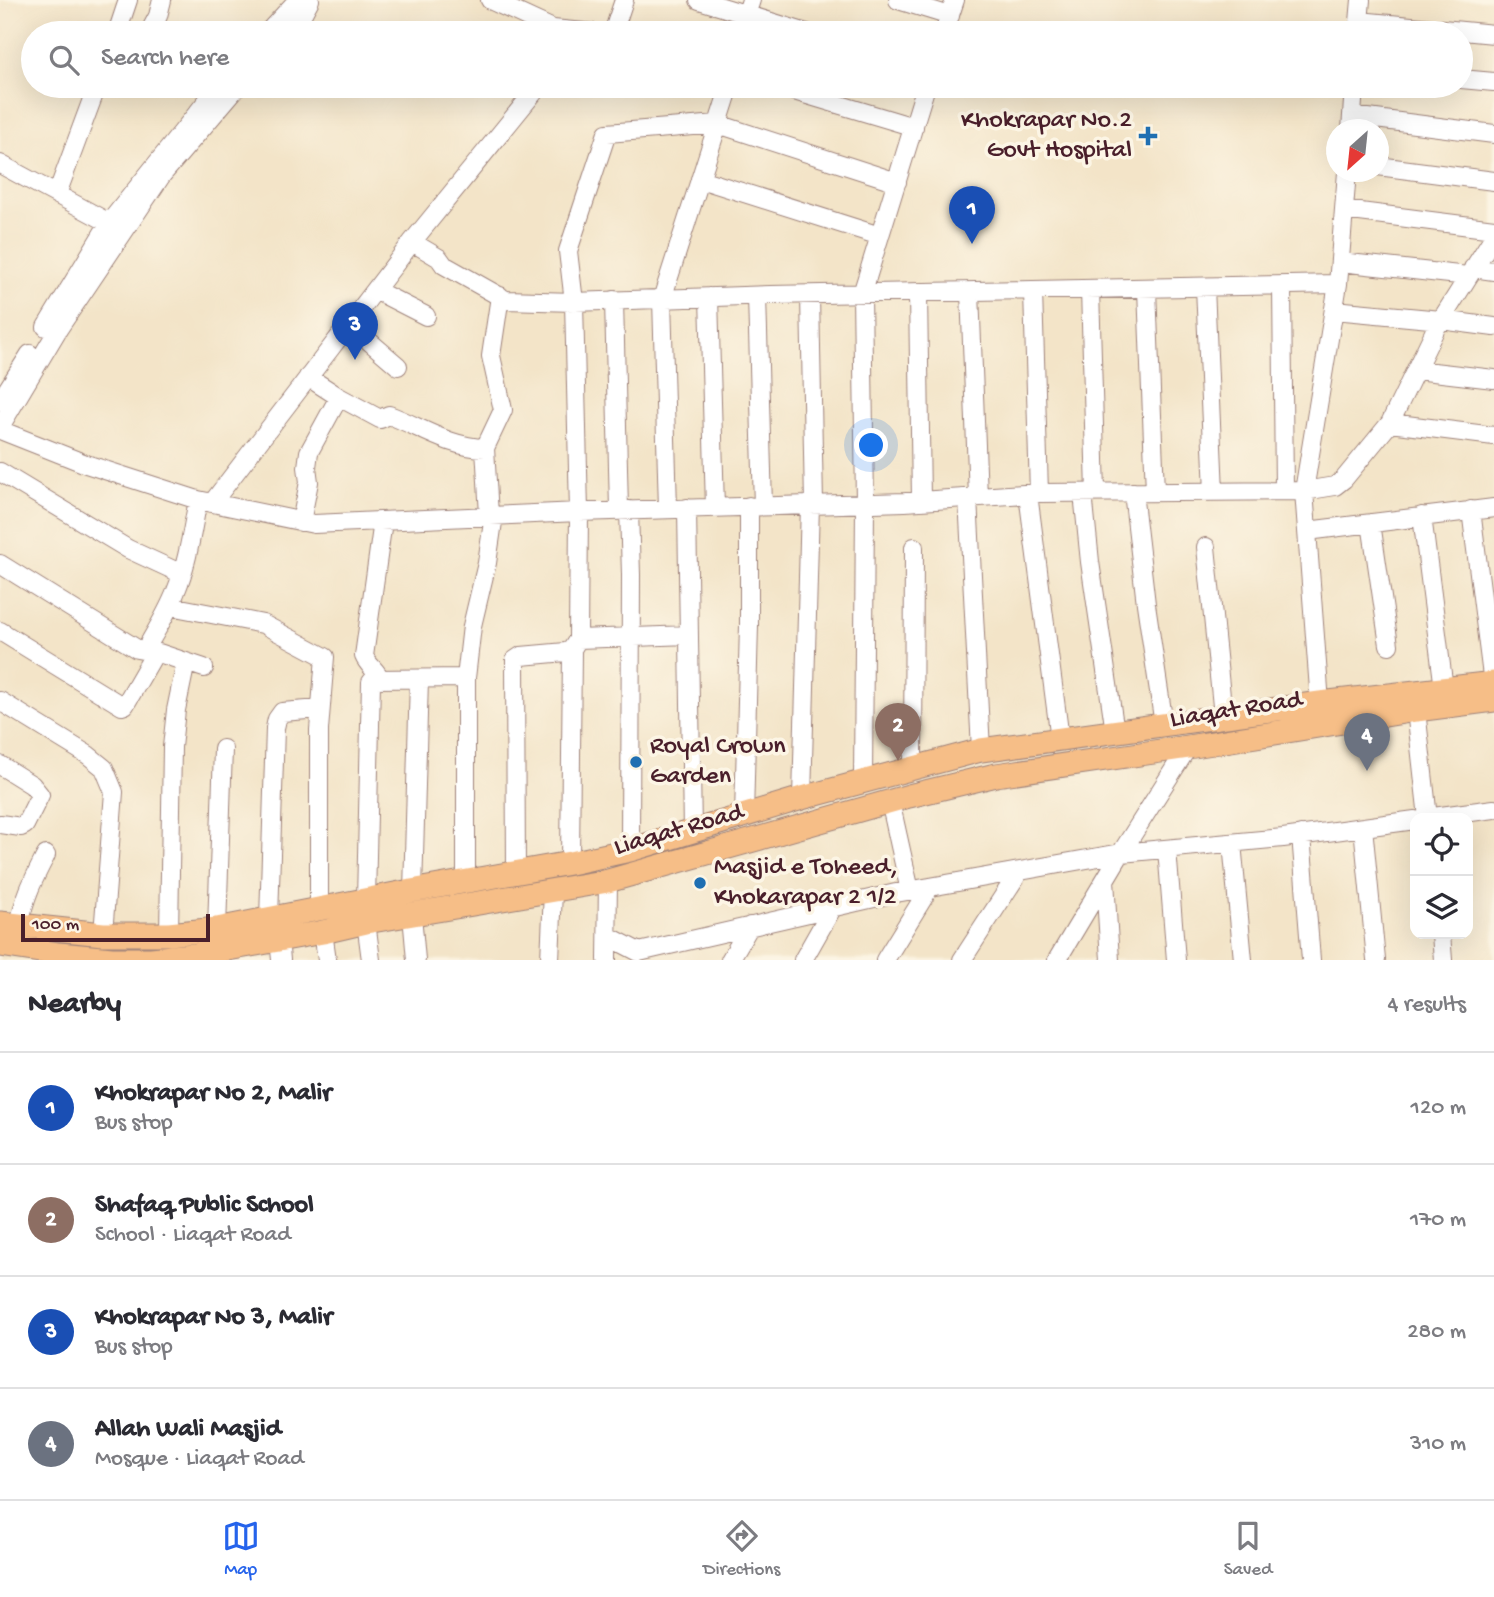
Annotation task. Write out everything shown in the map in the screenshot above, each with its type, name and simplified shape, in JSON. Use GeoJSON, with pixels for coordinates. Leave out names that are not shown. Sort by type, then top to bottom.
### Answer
{"type":"FeatureCollection","features":[{"type":"Feature","properties":{"kind":"main road"},"geometry":{"type":"LineString","coordinates":[[9,924],[103,934],[169,934],[217,929],[276,939],[319,909],[366,911],[413,891],[630,850],[802,798],[981,750],[1320,703],[1444,689],[1494,689]]}},
{"type":"Feature","properties":{"kind":"main road","name":"Liaqat Road"},"geometry":{"type":"LineString","coordinates":[[0,945],[24,954],[113,960],[238,954],[276,939],[323,932],[366,911],[412,915],[608,881],[890,801],[996,775],[1416,710],[1494,689]]}},
{"type":"Feature","properties":{"kind":"street"},"geometry":{"type":"LineString","coordinates":[[121,21],[128,0]]}},
{"type":"Feature","properties":{"kind":"street"},"geometry":{"type":"LineString","coordinates":[[155,21],[162,0]]}},
{"type":"Feature","properties":{"kind":"street"},"geometry":{"type":"LineString","coordinates":[[490,0],[536,21]]}},
{"type":"Feature","properties":{"kind":"street"},"geometry":{"type":"LineString","coordinates":[[617,21],[624,0]]}},
{"type":"Feature","properties":{"kind":"street"},"geometry":{"type":"LineString","coordinates":[[699,0],[748,7],[780,21]]}},
{"type":"Feature","properties":{"kind":"street"},"geometry":{"type":"LineString","coordinates":[[898,0],[950,17]]}},
{"type":"Feature","properties":{"kind":"street"},"geometry":{"type":"LineString","coordinates":[[1359,21],[1361,0]]}},
{"type":"Feature","properties":{"kind":"street"},"geometry":{"type":"LineString","coordinates":[[279,21],[297,4]]}},
{"type":"Feature","properties":{"kind":"street"},"geometry":{"type":"LineString","coordinates":[[290,21],[297,4]]}},
{"type":"Feature","properties":{"kind":"street"},"geometry":{"type":"LineString","coordinates":[[1473,33],[1494,34]]}},
{"type":"Feature","properties":{"kind":"street"},"geometry":{"type":"LineString","coordinates":[[1473,80],[1494,82]]}},
{"type":"Feature","properties":{"kind":"street"},"geometry":{"type":"LineString","coordinates":[[57,194],[93,98]]}},
{"type":"Feature","properties":{"kind":"street"},"geometry":{"type":"LineString","coordinates":[[0,401],[116,227],[162,175],[219,98]]}},
{"type":"Feature","properties":{"kind":"street"},"geometry":{"type":"LineString","coordinates":[[0,631],[122,706],[125,705],[170,606],[205,501],[308,377],[412,242],[529,98]]}},
{"type":"Feature","properties":{"kind":"street"},"geometry":{"type":"LineString","coordinates":[[668,509],[662,299],[726,98]]}},
{"type":"Feature","properties":{"kind":"street"},"geometry":{"type":"LineString","coordinates":[[817,98],[914,127]]}},
{"type":"Feature","properties":{"kind":"street"},"geometry":{"type":"LineString","coordinates":[[863,781],[866,503],[862,294],[922,98]]}},
{"type":"Feature","properties":{"kind":"street"},"geometry":{"type":"LineString","coordinates":[[1351,119],[1353,98]]}},
{"type":"Feature","properties":{"kind":"street"},"geometry":{"type":"LineString","coordinates":[[570,863],[579,512],[574,302],[568,251],[607,134],[718,124],[897,183]]}},
{"type":"Feature","properties":{"kind":"street"},"geometry":{"type":"LineString","coordinates":[[1389,126],[1494,134]]}},
{"type":"Feature","properties":{"kind":"street"},"geometry":{"type":"LineString","coordinates":[[0,164],[116,227]]}},
{"type":"Feature","properties":{"kind":"street"},"geometry":{"type":"LineString","coordinates":[[1389,167],[1494,181]]}},
{"type":"Feature","properties":{"kind":"street"},"geometry":{"type":"LineString","coordinates":[[700,179],[880,236]]}},
{"type":"Feature","properties":{"kind":"street"},"geometry":{"type":"LineString","coordinates":[[1320,703],[1304,491],[1338,284],[1346,182]]}},
{"type":"Feature","properties":{"kind":"street"},"geometry":{"type":"LineString","coordinates":[[1344,211],[1494,229]]}},
{"type":"Feature","properties":{"kind":"street"},"geometry":{"type":"LineString","coordinates":[[116,227],[0,429],[86,464],[205,501],[314,524],[492,515],[921,501],[1033,494],[1304,491],[1335,486],[1344,480],[1390,423],[1440,320],[1491,243]]}},
{"type":"Feature","properties":{"kind":"street"},"geometry":{"type":"LineString","coordinates":[[412,242],[439,258],[444,265],[506,300],[574,302],[1338,284]]}},
{"type":"Feature","properties":{"kind":"street"},"geometry":{"type":"LineString","coordinates":[[1340,262],[1471,272],[1494,271]]}},
{"type":"Feature","properties":{"kind":"street"},"geometry":{"type":"LineString","coordinates":[[1282,286],[1284,491]]}},
{"type":"Feature","properties":{"kind":"street"},"geometry":{"type":"LineString","coordinates":[[1205,287],[1214,492]]}},
{"type":"Feature","properties":{"kind":"street"},"geometry":{"type":"LineString","coordinates":[[1147,289],[1155,492]]}},
{"type":"Feature","properties":{"kind":"street"},"geometry":{"type":"LineString","coordinates":[[375,290],[426,316]]}},
{"type":"Feature","properties":{"kind":"street"},"geometry":{"type":"LineString","coordinates":[[1090,290],[1089,493],[1092,575],[1115,732]]}},
{"type":"Feature","properties":{"kind":"street"},"geometry":{"type":"LineString","coordinates":[[1033,291],[1033,494],[1060,739]]}},
{"type":"Feature","properties":{"kind":"street"},"geometry":{"type":"LineString","coordinates":[[970,292],[981,750]]}},
{"type":"Feature","properties":{"kind":"street"},"geometry":{"type":"LineString","coordinates":[[918,293],[921,501]]}},
{"type":"Feature","properties":{"kind":"street"},"geometry":{"type":"LineString","coordinates":[[802,798],[812,504],[810,295]]}},
{"type":"Feature","properties":{"kind":"street"},"geometry":{"type":"LineString","coordinates":[[466,883],[466,678],[472,626],[488,562],[492,515],[485,448],[503,411],[491,356],[500,296]]}},
{"type":"Feature","properties":{"kind":"street"},"geometry":{"type":"LineString","coordinates":[[744,816],[749,625],[756,506],[757,296]]}},
{"type":"Feature","properties":{"kind":"street"},"geometry":{"type":"LineString","coordinates":[[709,297],[715,508]]}},
{"type":"Feature","properties":{"kind":"street"},"geometry":{"type":"LineString","coordinates":[[614,300],[624,510],[631,575],[630,850]]}},
{"type":"Feature","properties":{"kind":"street"},"geometry":{"type":"LineString","coordinates":[[1334,310],[1494,327]]}},
{"type":"Feature","properties":{"kind":"street"},"geometry":{"type":"LineString","coordinates":[[349,324],[398,366]]}},
{"type":"Feature","properties":{"kind":"street"},"geometry":{"type":"LineString","coordinates":[[1416,370],[1494,379]]}},
{"type":"Feature","properties":{"kind":"street"},"geometry":{"type":"LineString","coordinates":[[308,377],[380,419],[389,415],[453,443],[485,448]]}},
{"type":"Feature","properties":{"kind":"street"},"geometry":{"type":"LineString","coordinates":[[301,522],[309,482],[309,452],[339,397]]}},
{"type":"Feature","properties":{"kind":"street"},"geometry":{"type":"LineString","coordinates":[[1390,423],[1494,436]]}},
{"type":"Feature","properties":{"kind":"street"},"geometry":{"type":"LineString","coordinates":[[0,472],[128,549],[182,574]]}},
{"type":"Feature","properties":{"kind":"street"},"geometry":{"type":"LineString","coordinates":[[1133,492],[1164,725]]}},
{"type":"Feature","properties":{"kind":"street"},"geometry":{"type":"LineString","coordinates":[[1307,531],[1494,508]]}},
{"type":"Feature","properties":{"kind":"street"},"geometry":{"type":"LineString","coordinates":[[687,509],[692,832]]}},
{"type":"Feature","properties":{"kind":"street"},"geometry":{"type":"LineString","coordinates":[[1471,510],[1494,689]]}},
{"type":"Feature","properties":{"kind":"street"},"geometry":{"type":"LineString","coordinates":[[1422,516],[1444,689]]}},
{"type":"Feature","properties":{"kind":"street"},"geometry":{"type":"LineString","coordinates":[[380,679],[364,656],[383,520]]}},
{"type":"Feature","properties":{"kind":"street"},"geometry":{"type":"LineString","coordinates":[[1371,523],[1389,645]]}},
{"type":"Feature","properties":{"kind":"street"},"geometry":{"type":"LineString","coordinates":[[913,767],[914,547]]}},
{"type":"Feature","properties":{"kind":"street"},"geometry":{"type":"LineString","coordinates":[[1206,547],[1223,716]]}},
{"type":"Feature","properties":{"kind":"street"},"geometry":{"type":"LineString","coordinates":[[0,564],[137,649],[204,668]]}},
{"type":"Feature","properties":{"kind":"street"},"geometry":{"type":"LineString","coordinates":[[170,606],[263,624],[326,658],[319,730],[319,909]]}},
{"type":"Feature","properties":{"kind":"street"},"geometry":{"type":"LineString","coordinates":[[516,873],[515,660],[521,656],[566,652],[575,644],[631,637],[689,635]]}},
{"type":"Feature","properties":{"kind":"street"},"geometry":{"type":"LineString","coordinates":[[169,934],[172,747],[186,662]]}},
{"type":"Feature","properties":{"kind":"street"},"geometry":{"type":"LineString","coordinates":[[371,960],[366,911],[371,682],[374,679],[466,678]]}},
{"type":"Feature","properties":{"kind":"street"},"geometry":{"type":"LineString","coordinates":[[413,891],[419,679]]}},
{"type":"Feature","properties":{"kind":"street"},"geometry":{"type":"LineString","coordinates":[[0,701],[88,755],[104,768],[114,792],[103,934]]}},
{"type":"Feature","properties":{"kind":"street"},"geometry":{"type":"LineString","coordinates":[[276,939],[276,719],[282,712],[320,709]]}},
{"type":"Feature","properties":{"kind":"street"},"geometry":{"type":"LineString","coordinates":[[1416,710],[1426,813]]}},
{"type":"Feature","properties":{"kind":"street"},"geometry":{"type":"LineString","coordinates":[[1057,960],[1188,747]]}},
{"type":"Feature","properties":{"kind":"street"},"geometry":{"type":"LineString","coordinates":[[217,929],[222,749]]}},
{"type":"Feature","properties":{"kind":"street"},"geometry":{"type":"LineString","coordinates":[[0,765],[32,785],[40,795],[25,825],[0,826]]}},
{"type":"Feature","properties":{"kind":"street"},"geometry":{"type":"LineString","coordinates":[[890,801],[910,891]]}},
{"type":"Feature","properties":{"kind":"street"},"geometry":{"type":"LineString","coordinates":[[1464,813],[1494,809]]}},
{"type":"Feature","properties":{"kind":"street"},"geometry":{"type":"LineString","coordinates":[[608,936],[646,956],[750,926],[833,907],[1121,853],[1232,843],[1410,821]]}},
{"type":"Feature","properties":{"kind":"street"},"geometry":{"type":"LineString","coordinates":[[1363,827],[1376,960]]}},
{"type":"Feature","properties":{"kind":"street"},"geometry":{"type":"LineString","coordinates":[[1301,835],[1311,960]]}},
{"type":"Feature","properties":{"kind":"street"},"geometry":{"type":"LineString","coordinates":[[1232,843],[1243,960]]}},
{"type":"Feature","properties":{"kind":"street"},"geometry":{"type":"LineString","coordinates":[[1167,849],[1176,960]]}},
{"type":"Feature","properties":{"kind":"street"},"geometry":{"type":"LineString","coordinates":[[9,924],[24,901],[46,856]]}},
{"type":"Feature","properties":{"kind":"street"},"geometry":{"type":"LineString","coordinates":[[962,960],[1019,872]]}},
{"type":"Feature","properties":{"kind":"street"},"geometry":{"type":"LineString","coordinates":[[1105,880],[1110,960]]}},
{"type":"Feature","properties":{"kind":"street"},"geometry":{"type":"LineString","coordinates":[[607,960],[608,881]]}},
{"type":"Feature","properties":{"kind":"street"},"geometry":{"type":"LineString","coordinates":[[885,960],[930,887]]}},
{"type":"Feature","properties":{"kind":"street"},"geometry":{"type":"LineString","coordinates":[[550,960],[553,891]]}},
{"type":"Feature","properties":{"kind":"street"},"geometry":{"type":"LineString","coordinates":[[803,960],[833,907]]}},
{"type":"Feature","properties":{"kind":"street"},"geometry":{"type":"LineString","coordinates":[[412,915],[416,960]]}},
{"type":"Feature","properties":{"kind":"street"},"geometry":{"type":"LineString","coordinates":[[730,960],[750,926]]}},
{"type":"Feature","properties":{"kind":"street"},"geometry":{"type":"LineString","coordinates":[[323,932],[327,960]]}},
{"type":"Feature","properties":{"kind":"street"},"geometry":{"type":"LineString","coordinates":[[1441,939],[1443,960]]}},
{"type":"Feature","properties":{"kind":"place","name":"Khokrapar No.2 Govt Hospital"},"geometry":{"type":"Point","coordinates":[1148,136]}},
{"type":"Feature","properties":{"kind":"place","name":"Khokrapar No 2, Malir"},"geometry":{"type":"Point","coordinates":[972,244]}},
{"type":"Feature","properties":{"kind":"place","name":"Khokrapar No 3, Malir"},"geometry":{"type":"Point","coordinates":[355,360]}},
{"type":"Feature","properties":{"kind":"place","name":"Shafaq Public School"},"geometry":{"type":"Point","coordinates":[898,761]}},
{"type":"Feature","properties":{"kind":"place","name":"Royal Crown Garden"},"geometry":{"type":"Point","coordinates":[636,762]}},
{"type":"Feature","properties":{"kind":"place","name":"Allah Wali Masjid"},"geometry":{"type":"Point","coordinates":[1367,771]}},
{"type":"Feature","properties":{"kind":"place","name":"Masjid e Toheed, Khokarapar 2 1/2"},"geometry":{"type":"Point","coordinates":[700,883]}}]}
